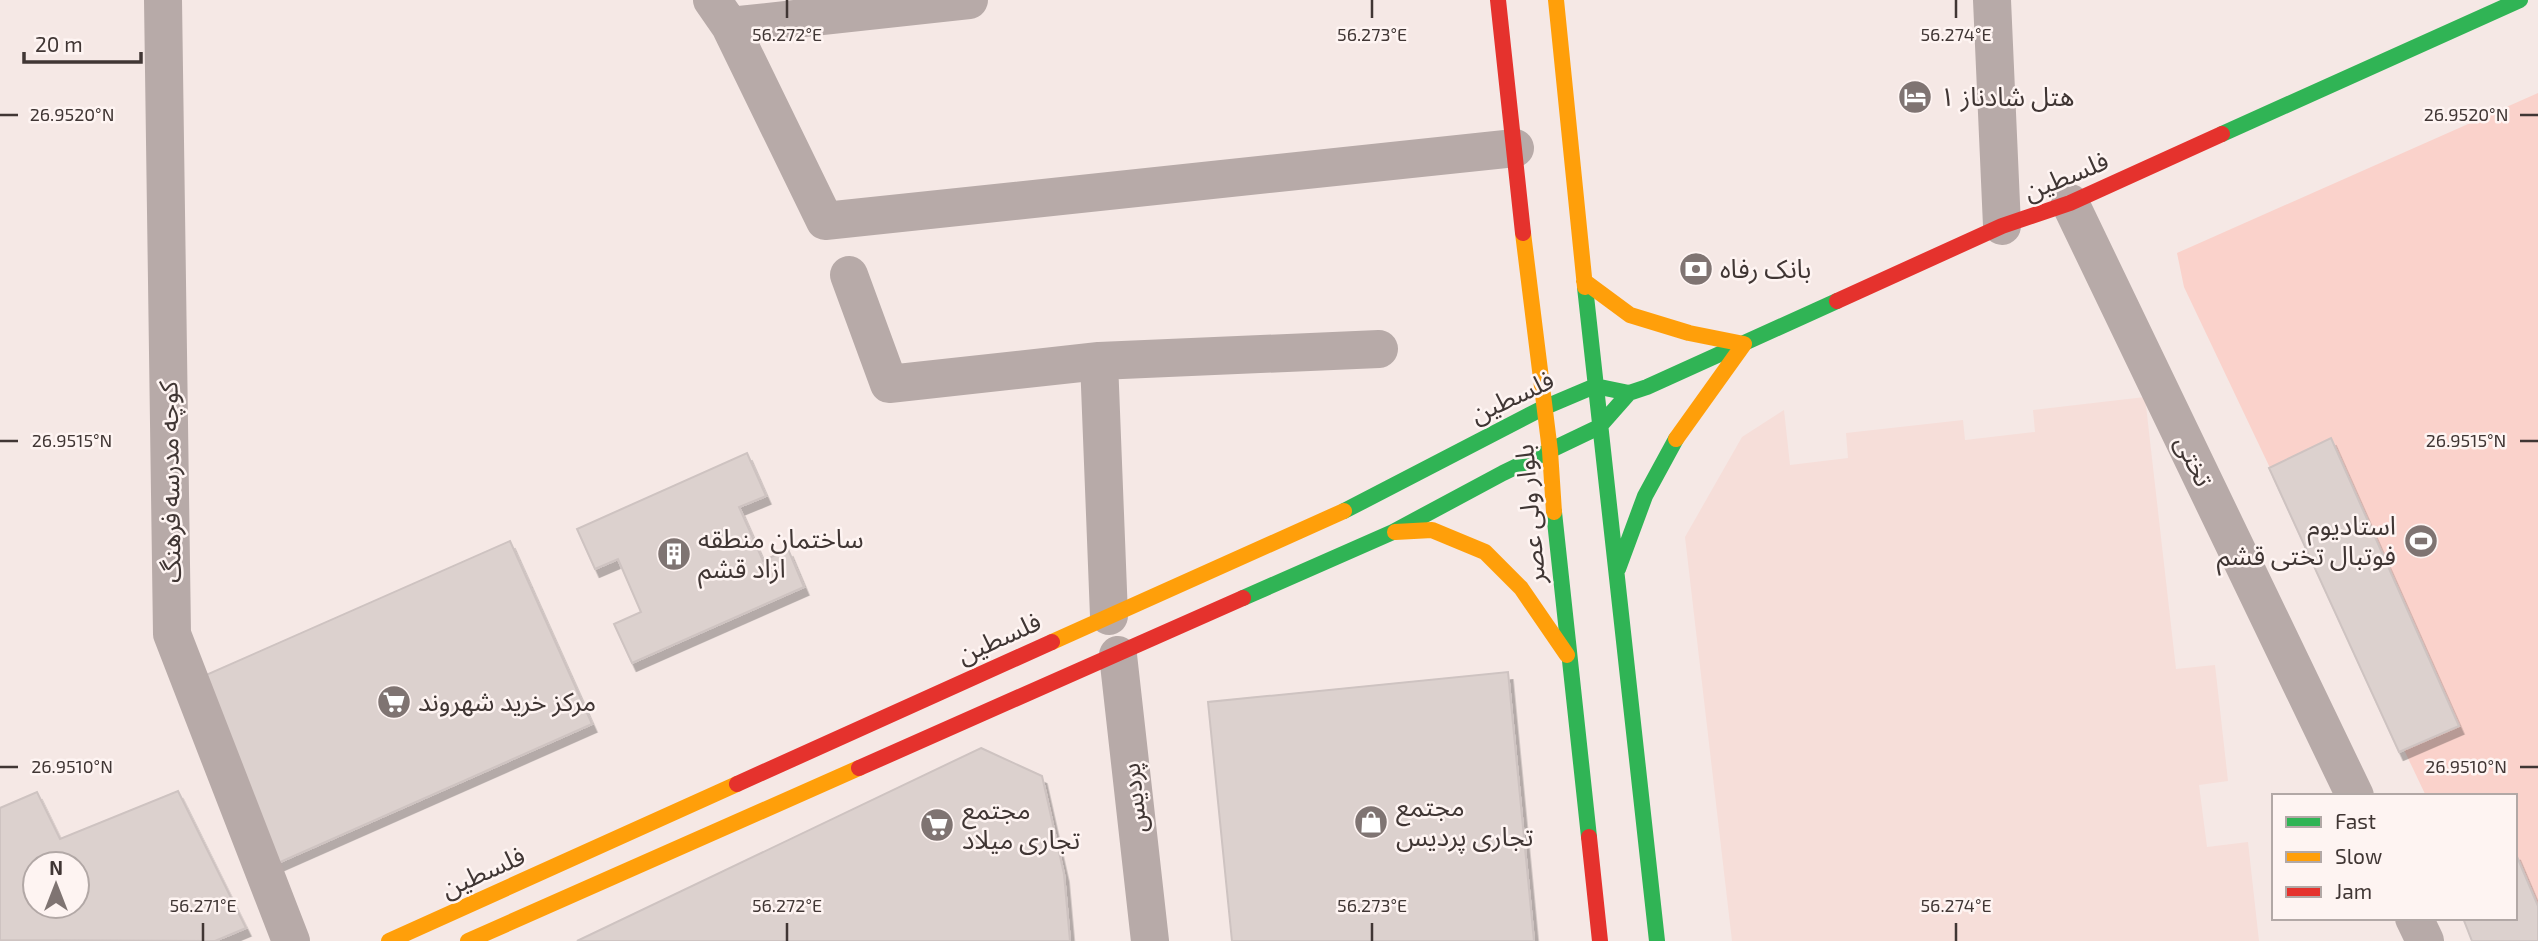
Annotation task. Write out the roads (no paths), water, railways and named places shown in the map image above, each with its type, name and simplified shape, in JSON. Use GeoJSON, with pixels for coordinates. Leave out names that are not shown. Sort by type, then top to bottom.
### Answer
{"type":"FeatureCollection","features":[{"type":"Feature","properties":{"kind":"main road","name":"بلوار ولی عصر"},"geometry":{"type":"LineString","coordinates":[[1498,0],[1550,451],[1556,534],[1600,941]]}},
{"type":"Feature","properties":{"kind":"main road"},"geometry":{"type":"LineString","coordinates":[[1556,0],[1599,426],[1657,941]]}},
{"type":"Feature","properties":{"kind":"main road","name":"فلسطین"},"geometry":{"type":"LineString","coordinates":[[468,941],[1392,532],[1599,426],[1629,393],[1744,344],[2003,226],[2070,203],[2509,2]]}},
{"type":"Feature","properties":{"kind":"main road"},"geometry":{"type":"LineString","coordinates":[[1584,281],[1630,315],[1689,333],[1744,344],[1671,448],[1645,496],[1616,575]]}},
{"type":"Feature","properties":{"kind":"main road","name":"فلسطین"},"geometry":{"type":"LineString","coordinates":[[389,941],[1346,510],[1543,408],[1595,386],[1629,393]]}},
{"type":"Feature","properties":{"kind":"main road"},"geometry":{"type":"LineString","coordinates":[[1392,532],[1432,530],[1485,552],[1521,588],[1569,657]]}},
{"type":"Feature","properties":{"kind":"street","name":"کوچه مدرسه فرهنگ"},"geometry":{"type":"LineString","coordinates":[[163,0],[172,635],[291,941]]}},
{"type":"Feature","properties":{"kind":"street"},"geometry":{"type":"LineString","coordinates":[[1992,0],[2003,226]]}},
{"type":"Feature","properties":{"kind":"street"},"geometry":{"type":"LineString","coordinates":[[959,1],[721,13],[825,220],[1515,148]]}},
{"type":"Feature","properties":{"kind":"street","name":"تختی"},"geometry":{"type":"LineString","coordinates":[[2070,203],[2354,794]]}},
{"type":"Feature","properties":{"kind":"street"},"geometry":{"type":"LineString","coordinates":[[849,275],[889,383],[1099,361],[1379,349]]}},
{"type":"Feature","properties":{"kind":"street"},"geometry":{"type":"LineString","coordinates":[[1099,361],[1109,616]]}},
{"type":"Feature","properties":{"kind":"street","name":"پردیس"},"geometry":{"type":"LineString","coordinates":[[1118,655],[1150,941]]}},
{"type":"Feature","properties":{"kind":"street"},"geometry":{"type":"LineString","coordinates":[[2415,920],[2425,941]]}},
{"type":"Feature","properties":{"kind":"place","name":"هتل شادناز ۱"},"geometry":{"type":"Point","coordinates":[1915,97]}},
{"type":"Feature","properties":{"kind":"place","name":"بانک رفاه"},"geometry":{"type":"Point","coordinates":[1696,269]}},
{"type":"Feature","properties":{"kind":"place","name":"استادیوم فوتبال تختی قشم"},"geometry":{"type":"Point","coordinates":[2421,541]}},
{"type":"Feature","properties":{"kind":"place","name":"ساختمان منطقه ازاد قشم"},"geometry":{"type":"Point","coordinates":[674,554]}},
{"type":"Feature","properties":{"kind":"place","name":"مرکز خرید شهروند"},"geometry":{"type":"Point","coordinates":[394,702]}},
{"type":"Feature","properties":{"kind":"place","name":"مجتمع تجاری پردیس"},"geometry":{"type":"Point","coordinates":[1371,822]}},
{"type":"Feature","properties":{"kind":"place","name":"مجتمع تجاری میلاد"},"geometry":{"type":"Point","coordinates":[937,825]}}]}
